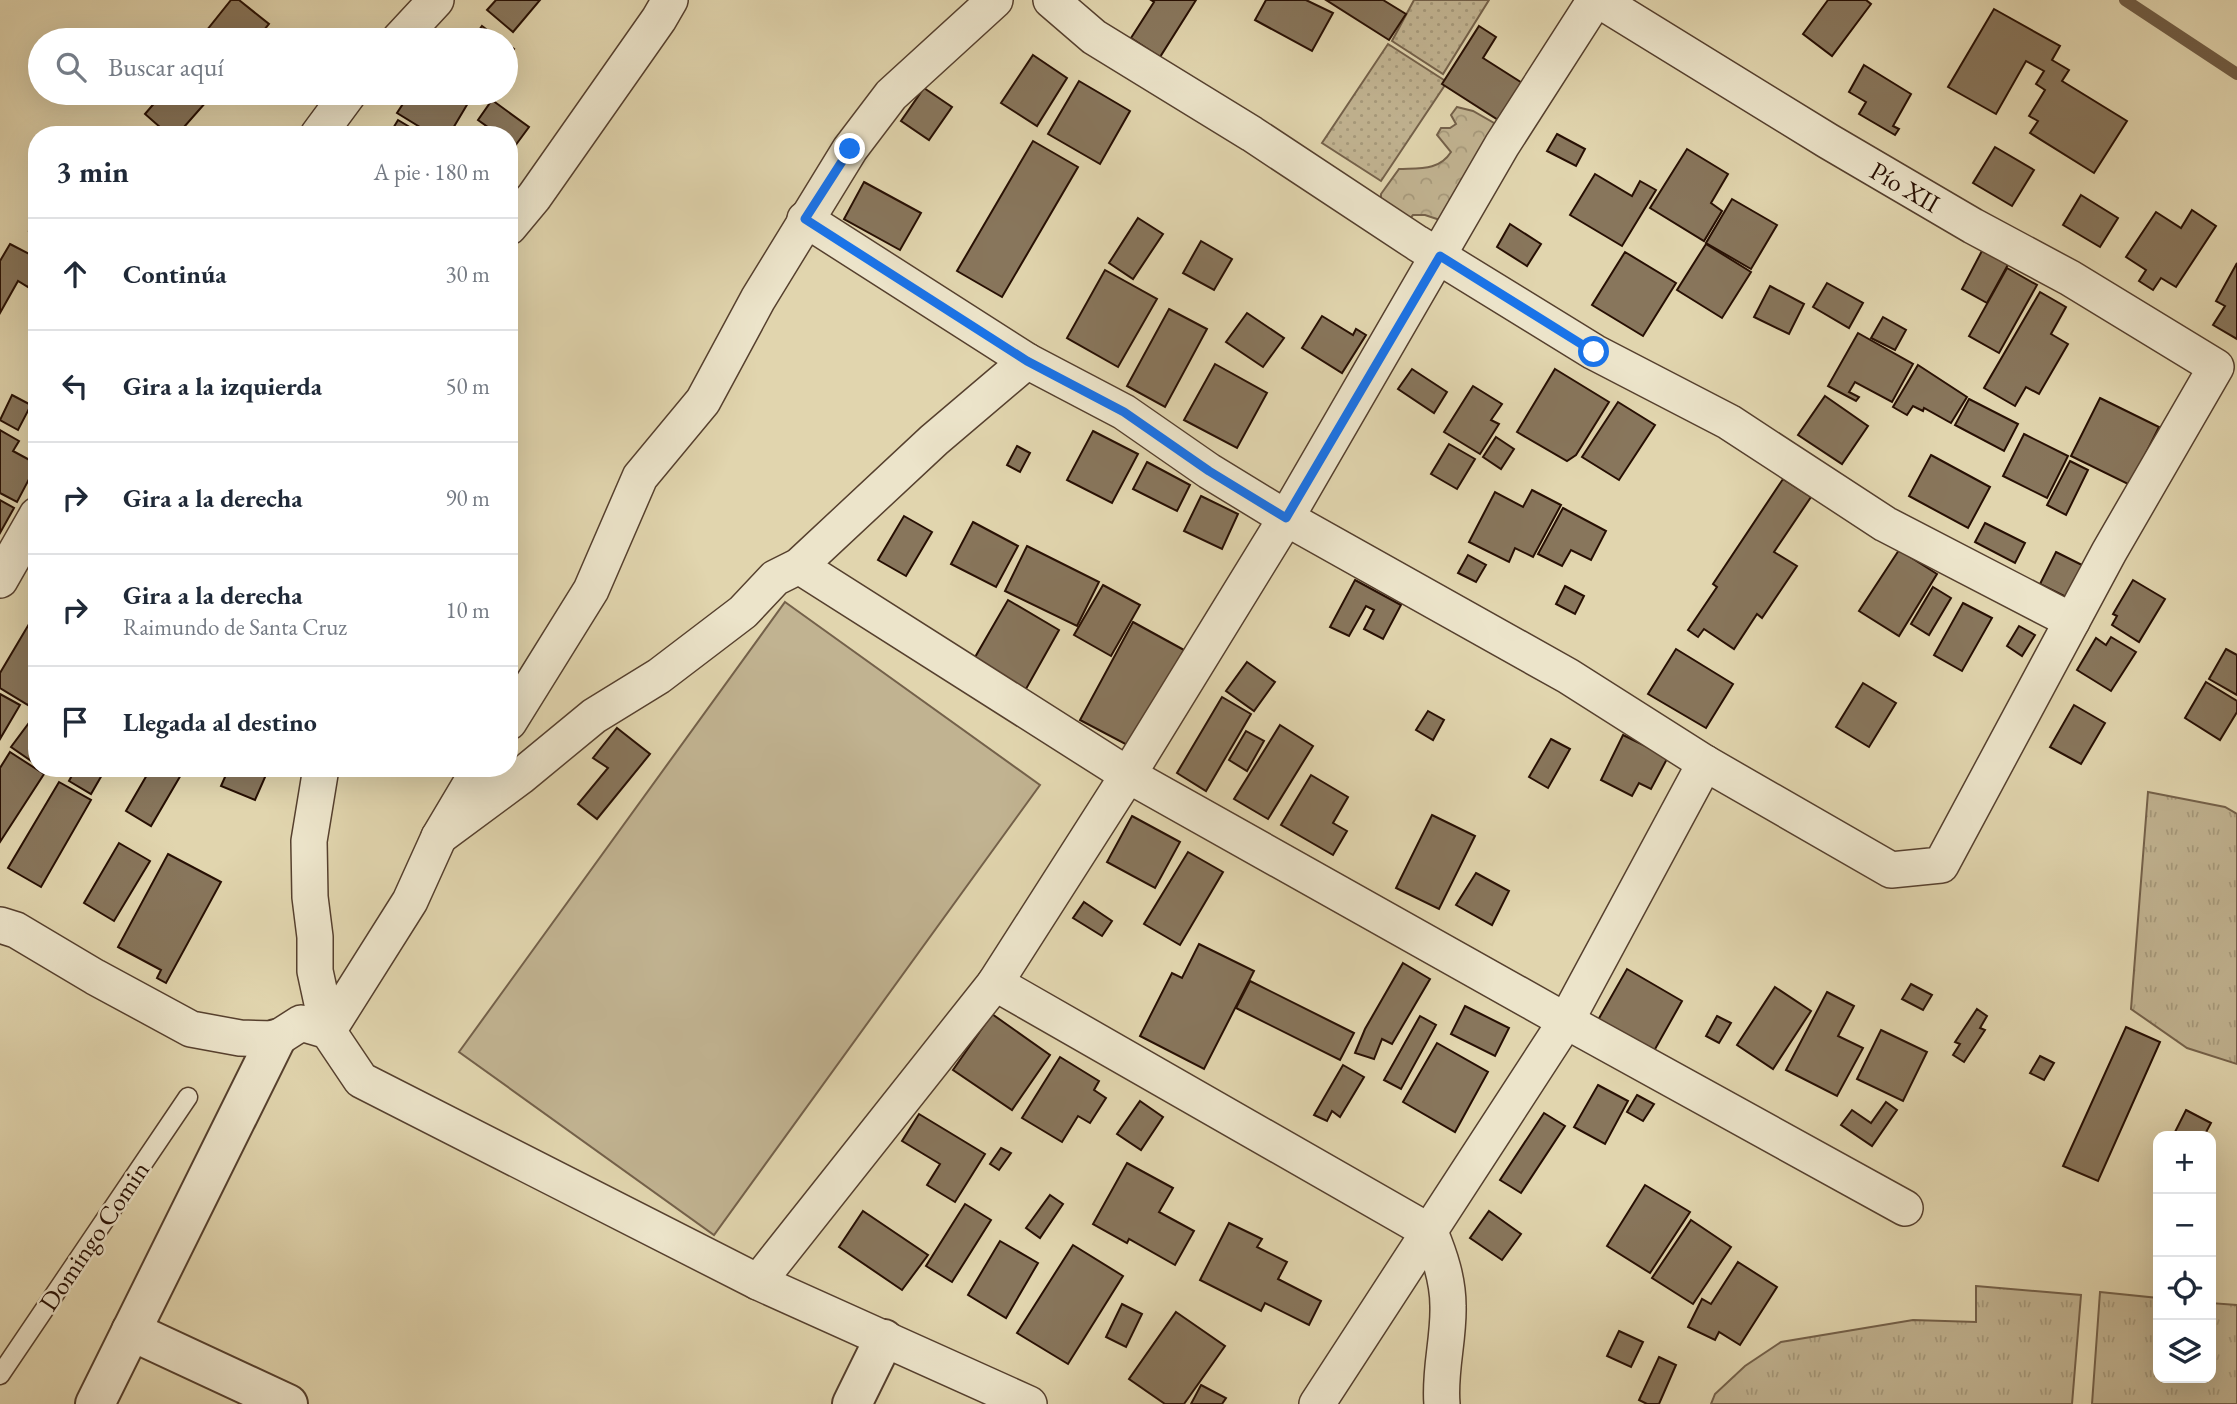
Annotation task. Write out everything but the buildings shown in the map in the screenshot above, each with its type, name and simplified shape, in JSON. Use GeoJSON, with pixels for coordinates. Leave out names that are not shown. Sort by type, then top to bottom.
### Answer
{"type":"FeatureCollection","features":[{"type":"Feature","properties":{"kind":"street"},"geometry":{"type":"LineString","coordinates":[[410,28],[436,0]]}},
{"type":"Feature","properties":{"kind":"street"},"geometry":{"type":"LineString","coordinates":[[518,216],[670,0]]}},
{"type":"Feature","properties":{"kind":"street"},"geometry":{"type":"LineString","coordinates":[[518,708],[591,590],[640,477],[703,401],[758,299],[850,149],[891,94],[995,0]]}},
{"type":"Feature","properties":{"kind":"street"},"geometry":{"type":"LineString","coordinates":[[805,219],[1027,361],[1124,412],[1209,471],[1286,518],[1568,676],[1704,762],[1891,870],[1941,865],[2073,621],[1885,524],[1729,422],[1594,352],[1252,134],[1094,37],[1051,0]]}},
{"type":"Feature","properties":{"kind":"street"},"geometry":{"type":"LineString","coordinates":[[758,1282],[995,983],[1128,775],[1286,518],[1502,145],[1597,0]]}},
{"type":"Feature","properties":{"kind":"street","name":"Pío XII"},"geometry":{"type":"LineString","coordinates":[[1597,0],[1828,141],[1973,226],[2070,278],[2216,367],[2109,552],[2073,621]]}},
{"type":"Feature","properties":{"kind":"street"},"geometry":{"type":"LineString","coordinates":[[325,126],[340,105]]}},
{"type":"Feature","properties":{"kind":"street"},"geometry":{"type":"LineString","coordinates":[[439,837],[520,777],[594,716],[659,676],[743,612],[775,578],[799,566],[934,440],[1027,361]]}},
{"type":"Feature","properties":{"kind":"street"},"geometry":{"type":"LineString","coordinates":[[0,580],[28,532]]}},
{"type":"Feature","properties":{"kind":"street"},"geometry":{"type":"LineString","coordinates":[[799,566],[1128,775],[1905,1208]]}},
{"type":"Feature","properties":{"kind":"street"},"geometry":{"type":"LineString","coordinates":[[1317,1404],[1566,1021],[1704,762]]}},
{"type":"Feature","properties":{"kind":"street"},"geometry":{"type":"LineString","coordinates":[[320,777],[309,841],[316,971],[328,1031],[361,1080],[758,1282],[1029,1404]]}},
{"type":"Feature","properties":{"kind":"street"},"geometry":{"type":"LineString","coordinates":[[328,1031],[410,901],[439,837],[475,777]]}},
{"type":"Feature","properties":{"kind":"street"},"geometry":{"type":"LineString","coordinates":[[0,925],[16,930],[191,1029],[240,1038],[276,1039]]}},
{"type":"Feature","properties":{"kind":"street"},"geometry":{"type":"LineString","coordinates":[[995,983],[1430,1232],[1443,1262],[1448,1305],[1441,1380],[1442,1404]]}},
{"type":"Feature","properties":{"kind":"street"},"geometry":{"type":"LineString","coordinates":[[95,1404],[276,1039],[300,1023],[328,1031]]}},
{"type":"Feature","properties":{"kind":"street"},"geometry":{"type":"LineString","coordinates":[[131,1331],[288,1404]]}},
{"type":"Feature","properties":{"kind":"street"},"geometry":{"type":"LineString","coordinates":[[852,1404],[884,1339]]}},
{"type":"Feature","properties":{"kind":"lane","name":"Domingo Comin"},"geometry":{"type":"LineString","coordinates":[[0,1375],[188,1097]]}},
{"type":"Feature","properties":{"kind":"green space"},"geometry":{"type":"Polygon","coordinates":[[[1414,0],[1489,0],[1443,74],[1392,41],[1414,0]]]}},
{"type":"Feature","properties":{"kind":"green space"},"geometry":{"type":"Polygon","coordinates":[[[1388,44],[1447,82],[1381,181],[1322,143],[1388,44]]]}},
{"type":"Feature","properties":{"kind":"green space"},"geometry":{"type":"Polygon","coordinates":[[[1457,107],[1473,111],[1494,123],[1491,137],[1440,220],[1425,215],[1413,215],[1408,221],[1381,206],[1381,194],[1399,169],[1435,165],[1441,163],[1451,152],[1437,135],[1441,128],[1450,128],[1456,124],[1451,115],[1457,107]]]}},
{"type":"Feature","properties":{"kind":"green space"},"geometry":{"type":"Polygon","coordinates":[[[785,602],[1040,785],[714,1235],[459,1052],[785,602]]]}},
{"type":"Feature","properties":{"kind":"green space"},"geometry":{"type":"Polygon","coordinates":[[[2148,792],[2225,807],[2237,814],[2237,1064],[2187,1048],[2131,1009],[2148,792]]]}},
{"type":"Feature","properties":{"kind":"green space"},"geometry":{"type":"Polygon","coordinates":[[[1976,1286],[2081,1295],[2072,1404],[1711,1404],[1715,1394],[1745,1366],[1781,1342],[1913,1320],[1976,1322],[1976,1286]]]}},
{"type":"Feature","properties":{"kind":"green space"},"geometry":{"type":"Polygon","coordinates":[[[2100,1292],[2153,1297],[2153,1383],[2216,1383],[2216,1303],[2237,1305],[2237,1404],[2092,1404],[2100,1292]]]}},
{"type":"Feature","properties":{"kind":"waterway"},"geometry":{"type":"LineString","coordinates":[[2125,0],[2237,74]]}},
{"type":"Feature","properties":{"kind":"route"},"geometry":{"type":"LineString","coordinates":[[850,149],[805,219],[1027,361],[1124,412],[1209,471],[1286,518],[1440,256],[1594,352]]}}]}
